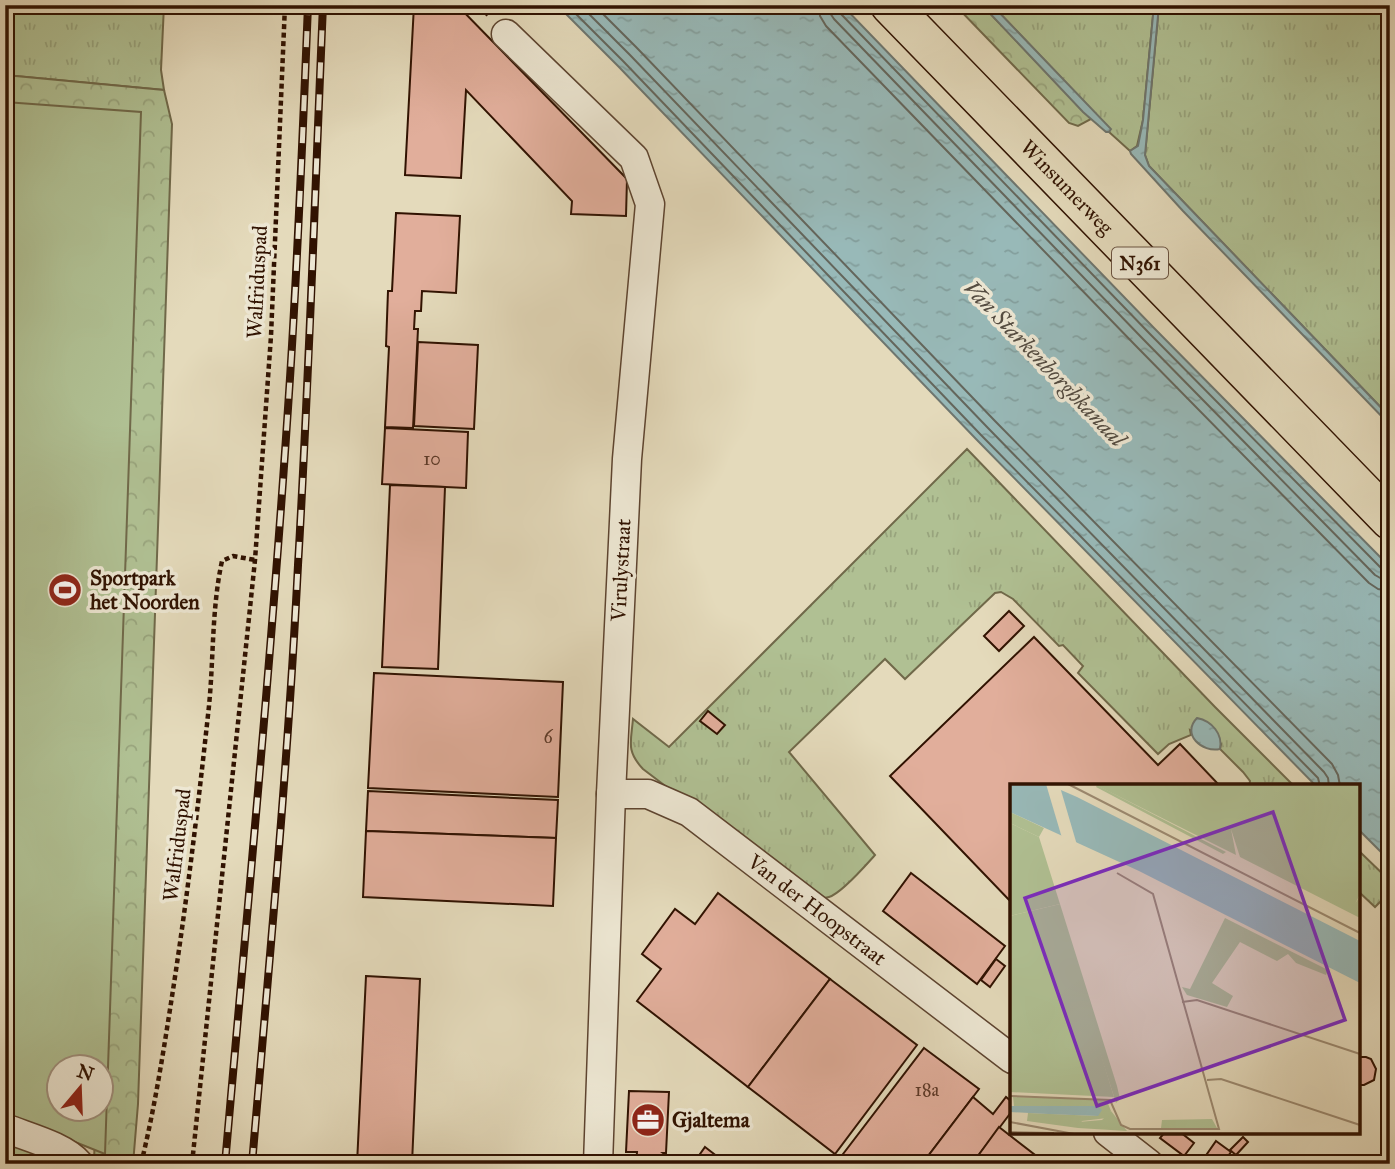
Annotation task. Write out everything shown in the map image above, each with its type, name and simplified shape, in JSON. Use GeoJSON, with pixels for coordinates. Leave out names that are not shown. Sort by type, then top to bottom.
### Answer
{"type":"FeatureCollection","features":[{"type":"Feature","properties":{"kind":"main road","name":"Winsumerweg"},"geometry":{"type":"LineString","coordinates":[[890,5],[1390,520]]}},
{"type":"Feature","properties":{"kind":"street","name":"Virulystraat"},"geometry":{"type":"LineString","coordinates":[[506,34],[634,158],[650,204],[627,458],[611,794],[598,1164]]}},
{"type":"Feature","properties":{"kind":"street","name":"Van der Hoopstraat"},"geometry":{"type":"LineString","coordinates":[[611,794],[648,794],[689,812],[1010,1057]]}},
{"type":"Feature","properties":{"kind":"street"},"geometry":{"type":"LineString","coordinates":[[5,1128],[60,1150],[79,1164]]}},
{"type":"Feature","properties":{"kind":"street"},"geometry":{"type":"LineString","coordinates":[[1111,1134],[1149,1164]]}},
{"type":"Feature","properties":{"kind":"path","name":"Walfriduspad"},"geometry":{"type":"LineString","coordinates":[[192,1164],[255,560],[271,336],[285,5]]}},
{"type":"Feature","properties":{"kind":"path","name":"Walfriduspad"},"geometry":{"type":"LineString","coordinates":[[141,1164],[166,1037],[195,831],[213,677],[215,611],[222,561],[233,556],[255,560]]}},
{"type":"Feature","properties":{"kind":"green space"},"geometry":{"type":"Polygon","coordinates":[[[5,5],[164,5],[161,70],[164,90],[5,75],[5,5]]]}},
{"type":"Feature","properties":{"kind":"green space"},"geometry":{"type":"Polygon","coordinates":[[[955,5],[982,5],[1091,119],[1078,126],[1069,123],[955,5]]]}},
{"type":"Feature","properties":{"kind":"green space"},"geometry":{"type":"Polygon","coordinates":[[[992,5],[1154,5],[1143,120],[1137,146],[1130,151],[1109,132],[1110,129],[992,5]]]}},
{"type":"Feature","properties":{"kind":"green space"},"geometry":{"type":"Polygon","coordinates":[[[1159,5],[1390,5],[1390,417],[1149,166],[1145,155],[1159,5]]]}},
{"type":"Feature","properties":{"kind":"green space"},"geometry":{"type":"Polygon","coordinates":[[[5,75],[164,90],[172,124],[138,1104],[133,1164],[95,1164],[94,1161],[95,1124],[116,1124],[116,1054],[101,1054],[5,116],[5,75]]]}},
{"type":"Feature","properties":{"kind":"green space","name":"Sportpark het Noorden"},"geometry":{"type":"Polygon","coordinates":[[[5,102],[141,112],[108,1054],[46,1054],[46,1124],[106,1124],[105,1154],[5,1114],[5,102]]]}},
{"type":"Feature","properties":{"kind":"green space"},"geometry":{"type":"Polygon","coordinates":[[[967,449],[1292,784],[1249,784],[1243,772],[1220,749],[1221,744],[1190,730],[1191,735],[1169,744],[1158,754],[1078,673],[1083,666],[1063,645],[1059,646],[1013,599],[1001,592],[995,593],[905,679],[885,659],[789,752],[875,855],[853,879],[829,897],[812,897],[643,769],[632,751],[633,719],[669,747],[967,449]]]}},
{"type":"Feature","properties":{"kind":"green space"},"geometry":{"type":"Polygon","coordinates":[[[1360,852],[1390,881],[1390,892],[1375,907],[1360,893],[1360,852]]]}},
{"type":"Feature","properties":{"kind":"green space"},"geometry":{"type":"Polygon","coordinates":[[[5,1136],[61,1164],[5,1164],[5,1136]]]}},
{"type":"Feature","properties":{"kind":"water","name":"Van Starkenborghkanaal"},"geometry":{"type":"Polygon","coordinates":[[[557,5],[842,5],[1154,328],[1390,567],[1390,861],[1360,831],[1360,784],[1314,784],[976,439],[557,5]]]}},
{"type":"Feature","properties":{"kind":"water"},"geometry":{"type":"Polygon","coordinates":[[[982,5],[992,5],[1111,129],[1109,132],[1083,112],[982,5]]]}},
{"type":"Feature","properties":{"kind":"water"},"geometry":{"type":"Polygon","coordinates":[[[1154,5],[1159,5],[1145,155],[1149,166],[1390,417],[1390,425],[1131,154],[1130,151],[1138,146],[1143,120],[1154,5]]]}},
{"type":"Feature","properties":{"kind":"water"},"geometry":{"type":"Polygon","coordinates":[[[1197,718],[1207,722],[1218,733],[1220,749],[1207,748],[1192,736],[1191,730],[1197,718]]]}},
{"type":"Feature","properties":{"kind":"building"},"geometry":{"type":"Polygon","coordinates":[[[414,5],[457,5],[627,179],[626,216],[571,214],[572,201],[466,90],[461,178],[405,175],[414,5]]]}},
{"type":"Feature","properties":{"kind":"building"},"geometry":{"type":"Polygon","coordinates":[[[396,213],[460,216],[456,293],[422,291],[421,311],[415,311],[414,329],[418,329],[413,428],[385,427],[389,347],[386,346],[388,291],[392,291],[396,213]]]}},
{"type":"Feature","properties":{"kind":"building"},"geometry":{"type":"Polygon","coordinates":[[[418,342],[478,345],[474,429],[414,426],[418,342]]]}},
{"type":"Feature","properties":{"kind":"building"},"geometry":{"type":"Polygon","coordinates":[[[385,428],[468,432],[466,488],[382,484],[385,428]]]}},
{"type":"Feature","properties":{"kind":"building"},"geometry":{"type":"Polygon","coordinates":[[[390,485],[445,487],[438,669],[382,667],[390,485]]]}},
{"type":"Feature","properties":{"kind":"building"},"geometry":{"type":"Polygon","coordinates":[[[1009,611],[1024,626],[999,651],[984,636],[1009,611]]]}},
{"type":"Feature","properties":{"kind":"building"},"geometry":{"type":"Polygon","coordinates":[[[1034,637],[1158,765],[1180,744],[1218,784],[1010,784],[1010,901],[890,776],[1034,637]]]}},
{"type":"Feature","properties":{"kind":"building"},"geometry":{"type":"Polygon","coordinates":[[[374,673],[563,682],[558,797],[368,788],[374,673]]]}},
{"type":"Feature","properties":{"kind":"building"},"geometry":{"type":"Polygon","coordinates":[[[708,711],[725,725],[717,734],[700,721],[708,711]]]}},
{"type":"Feature","properties":{"kind":"building"},"geometry":{"type":"Polygon","coordinates":[[[368,791],[558,800],[556,838],[366,831],[368,791]]]}},
{"type":"Feature","properties":{"kind":"building"},"geometry":{"type":"Polygon","coordinates":[[[366,831],[556,838],[553,906],[363,897],[366,831]]]}},
{"type":"Feature","properties":{"kind":"building"},"geometry":{"type":"Polygon","coordinates":[[[911,873],[1005,946],[977,984],[883,911],[911,873]]]}},
{"type":"Feature","properties":{"kind":"building"},"geometry":{"type":"Polygon","coordinates":[[[718,893],[830,979],[748,1087],[637,1001],[661,969],[642,954],[675,909],[695,924],[718,893]]]}},
{"type":"Feature","properties":{"kind":"building"},"geometry":{"type":"Polygon","coordinates":[[[996,959],[1005,966],[990,987],[981,980],[996,959]]]}},
{"type":"Feature","properties":{"kind":"building"},"geometry":{"type":"Polygon","coordinates":[[[366,976],[420,979],[412,1164],[357,1164],[366,976]]]}},
{"type":"Feature","properties":{"kind":"building"},"geometry":{"type":"Polygon","coordinates":[[[830,979],[917,1045],[835,1154],[748,1087],[830,979]]]}},
{"type":"Feature","properties":{"kind":"building"},"geometry":{"type":"Polygon","coordinates":[[[1390,1026],[1390,1051],[1385,1048],[1382,1039],[1390,1026]]]}},
{"type":"Feature","properties":{"kind":"building"},"geometry":{"type":"Polygon","coordinates":[[[924,1048],[979,1089],[922,1164],[848,1164],[840,1158],[924,1048]]]}},
{"type":"Feature","properties":{"kind":"building"},"geometry":{"type":"Polygon","coordinates":[[[1360,1057],[1371,1059],[1376,1069],[1374,1080],[1360,1085],[1360,1057]]]}},
{"type":"Feature","properties":{"kind":"building"},"geometry":{"type":"Polygon","coordinates":[[[629,1091],[669,1092],[666,1153],[663,1153],[677,1164],[636,1164],[637,1152],[626,1152],[629,1091]]]}},
{"type":"Feature","properties":{"kind":"building"},"geometry":{"type":"Polygon","coordinates":[[[973,1097],[993,1114],[1006,1097],[1010,1100],[1010,1114],[972,1164],[922,1164],[973,1097]]]}},
{"type":"Feature","properties":{"kind":"building"},"geometry":{"type":"Polygon","coordinates":[[[999,1127],[1039,1158],[1034,1164],[972,1164],[999,1127]]]}},
{"type":"Feature","properties":{"kind":"building"},"geometry":{"type":"Polygon","coordinates":[[[1163,1134],[1183,1134],[1194,1143],[1184,1156],[1160,1138],[1163,1134]]]}},
{"type":"Feature","properties":{"kind":"building"},"geometry":{"type":"Polygon","coordinates":[[[1243,1137],[1248,1142],[1236,1155],[1230,1150],[1243,1137]]]}},
{"type":"Feature","properties":{"kind":"building"},"geometry":{"type":"Polygon","coordinates":[[[1216,1141],[1231,1152],[1222,1164],[1200,1164],[1216,1141]]]}},
{"type":"Feature","properties":{"kind":"building"},"geometry":{"type":"Polygon","coordinates":[[[705,1147],[727,1164],[693,1164],[705,1147]]]}},
{"type":"Feature","properties":{"kind":"railway"},"geometry":{"type":"LineString","coordinates":[[225,1164],[283,477],[308,5]]}},
{"type":"Feature","properties":{"kind":"railway"},"geometry":{"type":"LineString","coordinates":[[252,1164],[294,640],[323,5]]}},
{"type":"Feature","properties":{"kind":"place","name":"Sportpark het Noorden"},"geometry":{"type":"Point","coordinates":[65,590]}},
{"type":"Feature","properties":{"kind":"place","name":"Gjaltema"},"geometry":{"type":"Point","coordinates":[648,1120]}}]}
